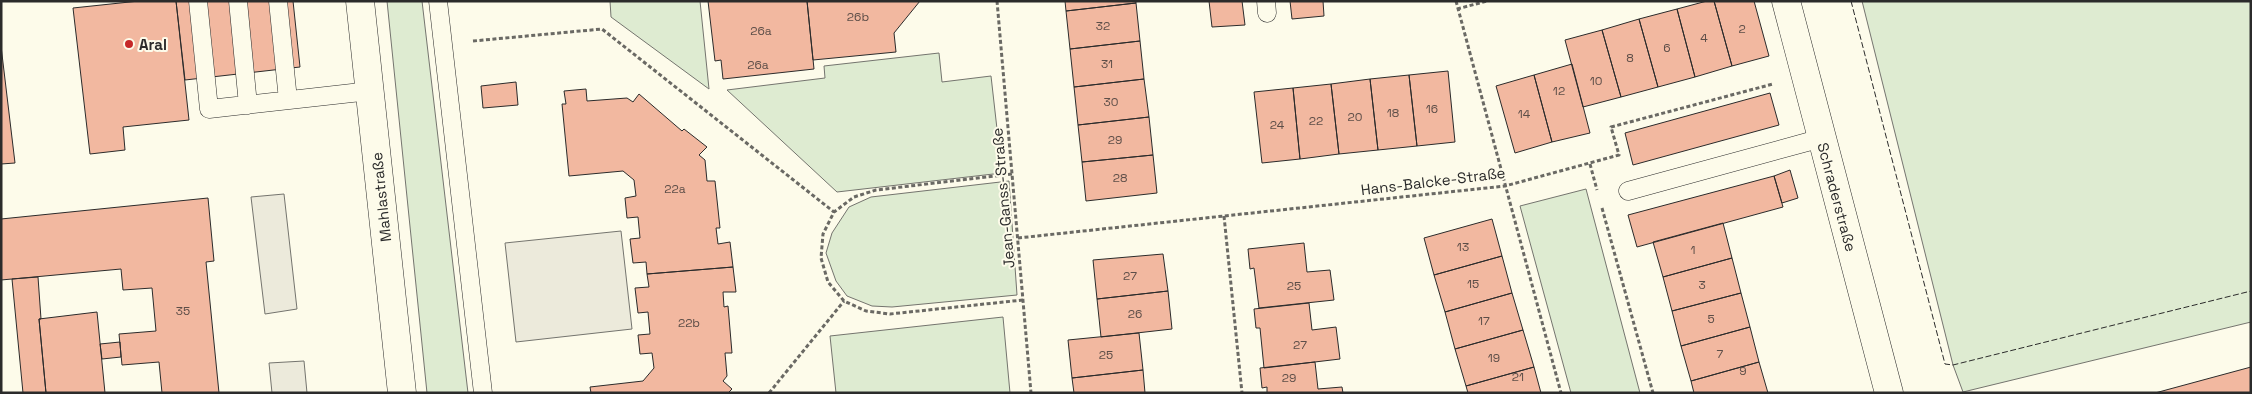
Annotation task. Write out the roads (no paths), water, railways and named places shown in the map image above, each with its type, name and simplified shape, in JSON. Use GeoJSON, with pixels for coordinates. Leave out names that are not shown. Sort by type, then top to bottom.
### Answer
{"type":"FeatureCollection","features":[{"type":"Feature","properties":{"kind":"street","name":"Mahlastraße"},"geometry":{"type":"LineString","coordinates":[[360,1],[402,393]]}},
{"type":"Feature","properties":{"kind":"street","name":"Schraderstraße"},"geometry":{"type":"LineString","coordinates":[[1786,1],[1888,393]]}},
{"type":"Feature","properties":{"kind":"lane"},"geometry":{"type":"LineString","coordinates":[[198,1],[209,109],[370,91]]}},
{"type":"Feature","properties":{"kind":"lane"},"geometry":{"type":"LineString","coordinates":[[238,1],[248,104]]}},
{"type":"Feature","properties":{"kind":"lane"},"geometry":{"type":"LineString","coordinates":[[278,1],[288,100]]}},
{"type":"Feature","properties":{"kind":"lane"},"geometry":{"type":"LineString","coordinates":[[438,1],[482,393]]}},
{"type":"Feature","properties":{"kind":"lane"},"geometry":{"type":"LineString","coordinates":[[1628,191],[1822,138]]}},
{"type":"Feature","properties":{"kind":"place","name":"Aral"},"geometry":{"type":"Point","coordinates":[129,44]}}]}
